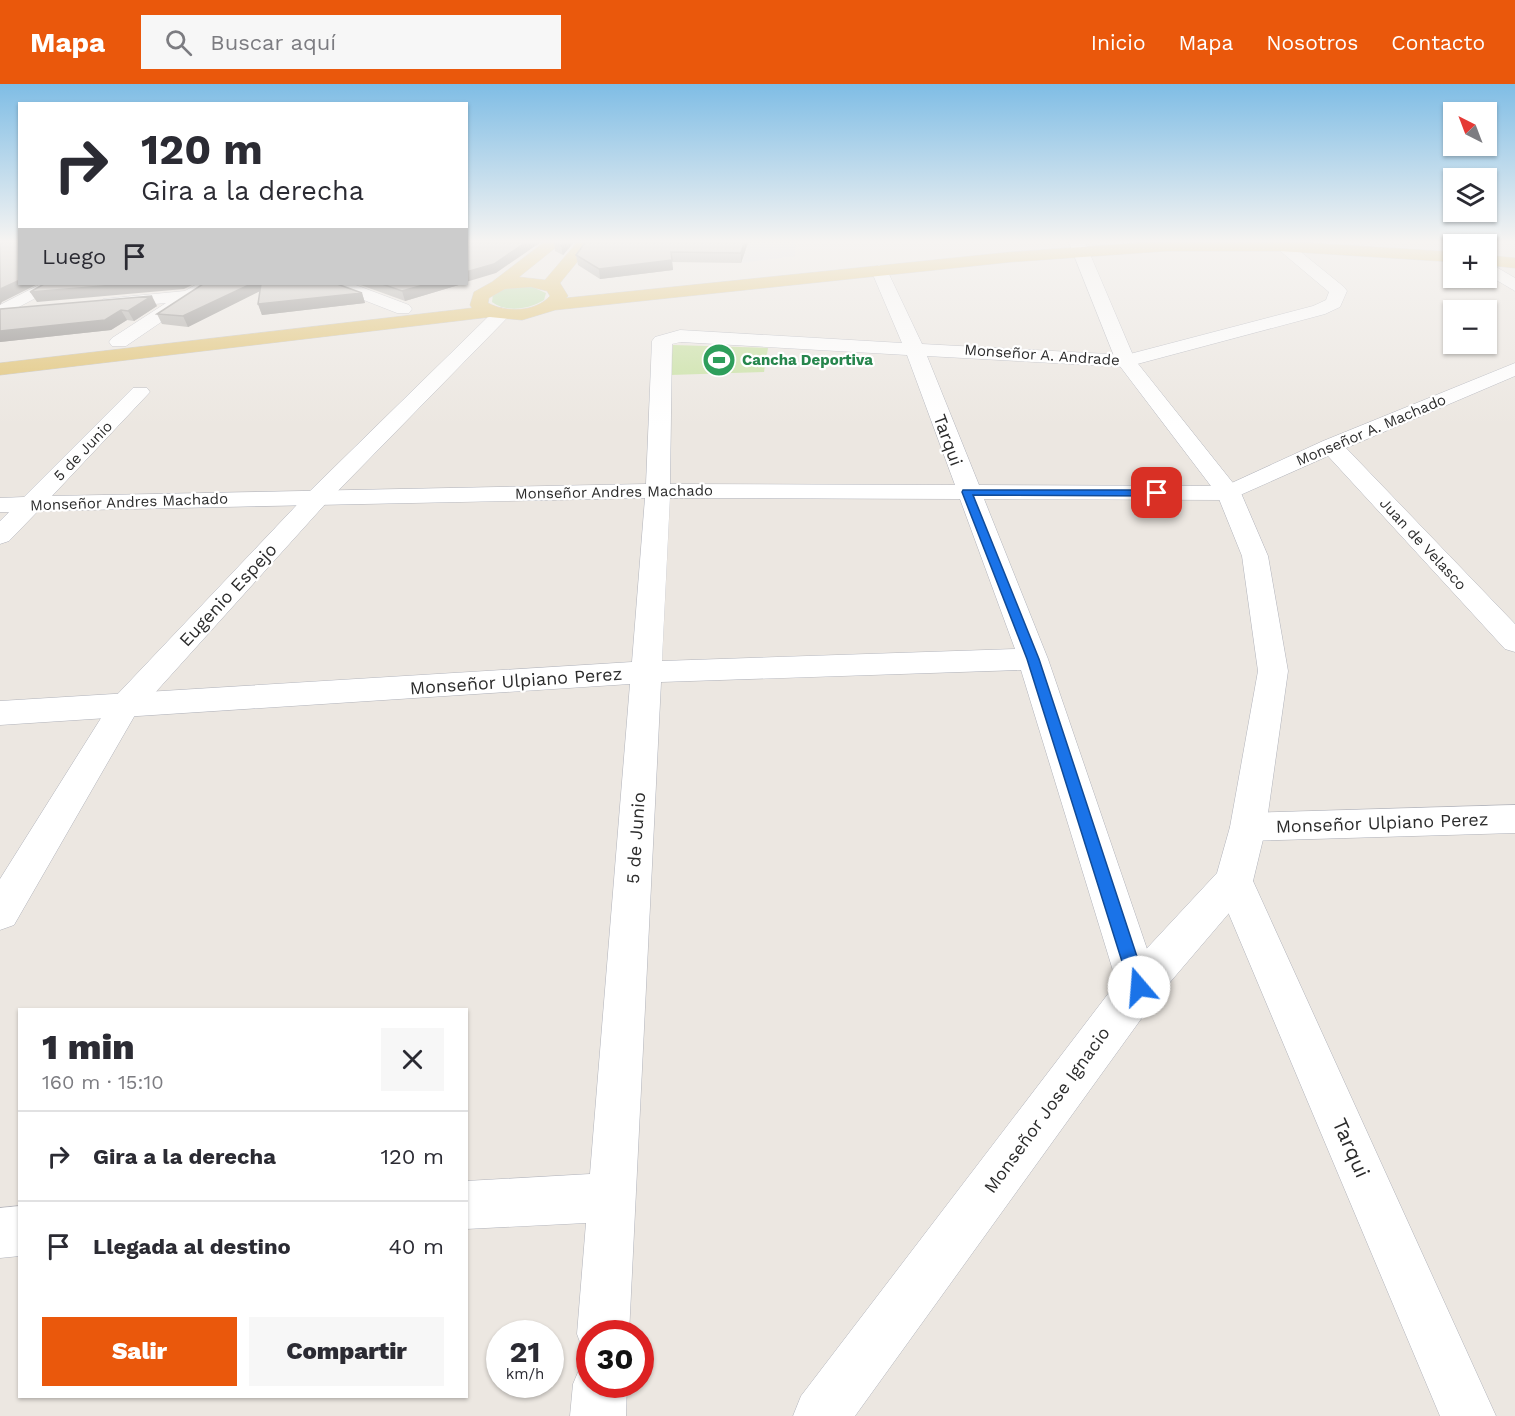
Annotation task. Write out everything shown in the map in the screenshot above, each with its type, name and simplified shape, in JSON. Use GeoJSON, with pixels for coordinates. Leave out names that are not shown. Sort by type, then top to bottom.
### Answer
{"type":"FeatureCollection","features":[{"type":"Feature","properties":{"kind":"main road"},"geometry":{"type":"LineString","coordinates":[[412,308],[432,302]]}},
{"type":"Feature","properties":{"kind":"main road"},"geometry":{"type":"LineString","coordinates":[[0,356],[412,308],[484,303],[534,311],[542,302]]}},
{"type":"Feature","properties":{"kind":"main road"},"geometry":{"type":"LineString","coordinates":[[0,369],[484,303]]}},
{"type":"Feature","properties":{"kind":"street"},"geometry":{"type":"LineString","coordinates":[[0,312],[19,302]]}},
{"type":"Feature","properties":{"kind":"street"},"geometry":{"type":"LineString","coordinates":[[94,305],[124,302]]}},
{"type":"Feature","properties":{"kind":"street"},"geometry":{"type":"LineString","coordinates":[[119,342],[179,302]]}},
{"type":"Feature","properties":{"kind":"street"},"geometry":{"type":"LineString","coordinates":[[395,302],[412,308]]}},
{"type":"Feature","properties":{"kind":"street","name":"Tarqui"},"geometry":{"type":"LineString","coordinates":[[894,302],[914,347],[967,492],[1033,659],[1139,987]]}},
{"type":"Feature","properties":{"kind":"street","name":"Monseñor Jose Ignacio"},"geometry":{"type":"LineString","coordinates":[[821,1416],[1139,987],[1234,881],[1248,827],[1273,671],[1255,556],[1229,493],[1126,361],[1102,302]]}},
{"type":"Feature","properties":{"kind":"street","name":"Monseñor A. Andrade"},"geometry":{"type":"LineString","coordinates":[[662,341],[680,336],[914,347],[1126,361],[1319,310],[1334,302]]}},
{"type":"Feature","properties":{"kind":"street","name":"Eugenio Espejo"},"geometry":{"type":"LineString","coordinates":[[0,913],[124,707],[319,496],[484,303]]}},
{"type":"Feature","properties":{"kind":"street"},"geometry":{"type":"LineString","coordinates":[[0,312],[47,309]]}},
{"type":"Feature","properties":{"kind":"street","name":"5 de Junio"},"geometry":{"type":"LineString","coordinates":[[604,1320],[658,491],[662,341]]}},
{"type":"Feature","properties":{"kind":"street","name":"Monseñor A. Machado"},"geometry":{"type":"LineString","coordinates":[[1229,493],[1331,446],[1515,369]]}},
{"type":"Feature","properties":{"kind":"street","name":"5 de Junio"},"geometry":{"type":"LineString","coordinates":[[0,536],[140,392]]}},
{"type":"Feature","properties":{"kind":"street","name":"Juan de Velasco"},"geometry":{"type":"LineString","coordinates":[[1331,446],[1515,642]]}},
{"type":"Feature","properties":{"kind":"street","name":"Monseñor Andres Machado"},"geometry":{"type":"LineString","coordinates":[[0,506],[319,496],[658,491],[1229,493]]}},
{"type":"Feature","properties":{"kind":"street","name":"Monseñor Ulpiano Perez"},"geometry":{"type":"LineString","coordinates":[[0,713],[124,707],[646,672],[1033,659]]}},
{"type":"Feature","properties":{"kind":"street","name":"Monseñor Ulpiano Perez"},"geometry":{"type":"LineString","coordinates":[[1248,827],[1515,819]]}},
{"type":"Feature","properties":{"kind":"street","name":"Tarqui"},"geometry":{"type":"LineString","coordinates":[[1234,881],[1468,1416]]}},
{"type":"Feature","properties":{"kind":"street"},"geometry":{"type":"LineString","coordinates":[[468,1205],[612,1197]]}},
{"type":"Feature","properties":{"kind":"street"},"geometry":{"type":"LineString","coordinates":[[0,1233],[18,1231]]}},
{"type":"Feature","properties":{"kind":"street"},"geometry":{"type":"LineString","coordinates":[[598,1416],[599,1398]]}},
{"type":"Feature","properties":{"kind":"green space"},"geometry":{"type":"Polygon","coordinates":[[[492,302],[540,302],[532,306],[511,309],[492,302]]]}},
{"type":"Feature","properties":{"kind":"green space","name":"Cancha Deportiva"},"geometry":{"type":"Polygon","coordinates":[[[673,345],[768,348],[764,372],[670,375],[673,345]]]}},
{"type":"Feature","properties":{"kind":"building"},"geometry":{"type":"Polygon","coordinates":[[[80,302],[142,302],[128,311],[121,310],[105,320],[0,331],[0,309],[80,302]]]}},
{"type":"Feature","properties":{"kind":"building"},"geometry":{"type":"Polygon","coordinates":[[[175,302],[212,302],[183,316],[157,314],[175,302]]]}},
{"type":"Feature","properties":{"kind":"place","name":"Cancha Deportiva"},"geometry":{"type":"Point","coordinates":[719,360]}},
{"type":"Feature","properties":{"kind":"route"},"geometry":{"type":"LineString","coordinates":[[1139,987],[1033,659],[967,492],[1157,493]]}}]}
